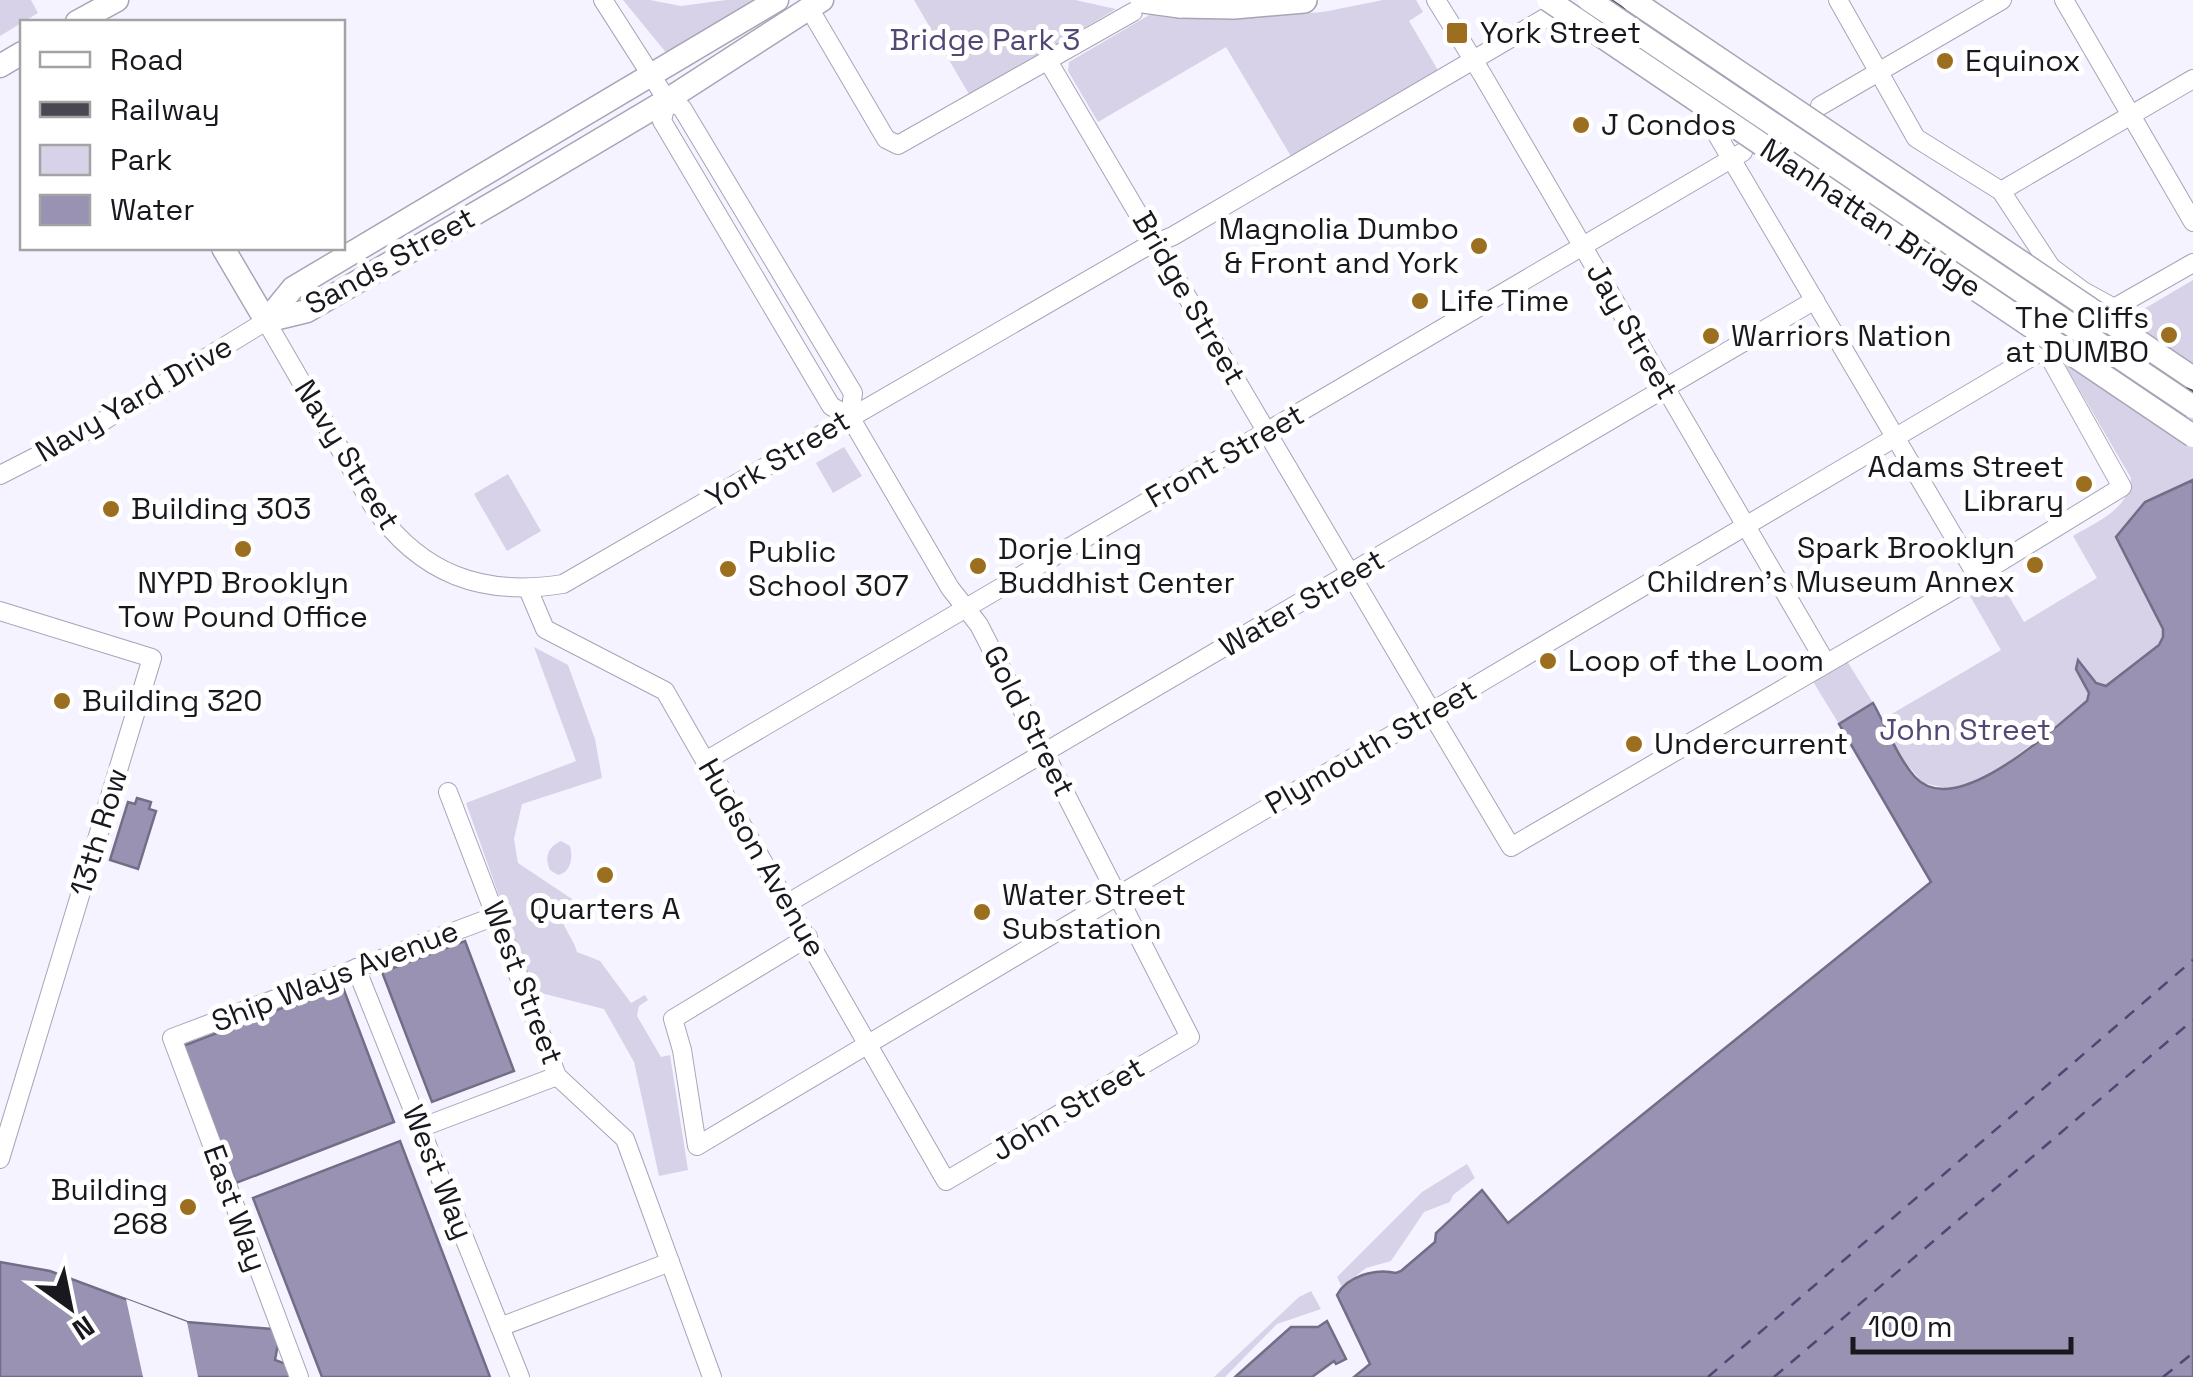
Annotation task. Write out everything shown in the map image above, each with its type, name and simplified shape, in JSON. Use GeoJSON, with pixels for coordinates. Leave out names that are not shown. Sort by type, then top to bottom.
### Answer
{"type":"FeatureCollection","features":[{"type":"Feature","properties":{"kind":"highway"},"geometry":{"type":"LineString","coordinates":[[1138,6],[1234,6],[1304,0]]}},
{"type":"Feature","properties":{"kind":"main road"},"geometry":{"type":"LineString","coordinates":[[84,15],[117,0]]}},
{"type":"Feature","properties":{"kind":"main road","name":"Sands Street"},"geometry":{"type":"LineString","coordinates":[[266,321],[293,288],[777,0]]}},
{"type":"Feature","properties":{"kind":"main road"},"geometry":{"type":"LineString","coordinates":[[1589,0],[2193,407]]}},
{"type":"Feature","properties":{"kind":"main road","name":"Manhattan Bridge"},"geometry":{"type":"LineString","coordinates":[[1632,0],[2193,378]]}},
{"type":"Feature","properties":{"kind":"main road","name":"Sands Street"},"geometry":{"type":"LineString","coordinates":[[266,321],[307,311],[666,100],[816,4]]}},
{"type":"Feature","properties":{"kind":"main road","name":"Manhattan Bridge"},"geometry":{"type":"LineString","coordinates":[[1547,9],[2193,436]]}},
{"type":"Feature","properties":{"kind":"main road","name":"Navy Street"},"geometry":{"type":"LineString","coordinates":[[224,250],[266,321]]}},
{"type":"Feature","properties":{"kind":"street","name":"Gold Street"},"geometry":{"type":"LineString","coordinates":[[604,0],[666,100],[682,108],[792,287],[852,393],[850,417]]}},
{"type":"Feature","properties":{"kind":"street","name":"Jay Street"},"geometry":{"type":"LineString","coordinates":[[1436,0],[1826,664]]}},
{"type":"Feature","properties":{"kind":"street"},"geometry":{"type":"LineString","coordinates":[[1838,0],[1916,138],[2001,191],[2051,267],[2114,308],[2193,263]]}},
{"type":"Feature","properties":{"kind":"street"},"geometry":{"type":"LineString","coordinates":[[1820,106],[2002,0]]}},
{"type":"Feature","properties":{"kind":"street"},"geometry":{"type":"LineString","coordinates":[[2064,0],[2193,222]]}},
{"type":"Feature","properties":{"kind":"street"},"geometry":{"type":"LineString","coordinates":[[816,4],[886,139],[893,144],[903,144],[1138,6]]}},
{"type":"Feature","properties":{"kind":"street","name":"York Street"},"geometry":{"type":"LineString","coordinates":[[528,590],[563,584],[592,570],[850,417],[1473,60],[1547,9]]}},
{"type":"Feature","properties":{"kind":"street","name":"Bridge Street"},"geometry":{"type":"LineString","coordinates":[[1048,61],[1511,847],[1826,664]]}},
{"type":"Feature","properties":{"kind":"street"},"geometry":{"type":"LineString","coordinates":[[2001,191],[2193,79]]}},
{"type":"Feature","properties":{"kind":"street","name":"Gold Street"},"geometry":{"type":"LineString","coordinates":[[666,100],[662,121],[831,406],[850,417],[950,588],[980,625],[1190,1037]]}},
{"type":"Feature","properties":{"kind":"street"},"geometry":{"type":"LineString","coordinates":[[1716,133],[1738,155],[1814,300],[1977,576],[1826,664]]}},
{"type":"Feature","properties":{"kind":"street","name":"Front Street"},"geometry":{"type":"LineString","coordinates":[[707,760],[1738,155]]}},
{"type":"Feature","properties":{"kind":"street","name":"Water Street"},"geometry":{"type":"LineString","coordinates":[[788,903],[1814,300]]}},
{"type":"Feature","properties":{"kind":"street","name":"Navy Yard Drive"},"geometry":{"type":"LineString","coordinates":[[0,474],[82,433],[266,321]]}},
{"type":"Feature","properties":{"kind":"street","name":"Navy Street"},"geometry":{"type":"LineString","coordinates":[[266,321],[391,532],[418,556],[451,574],[498,588],[528,590]]}},
{"type":"Feature","properties":{"kind":"street","name":"Plymouth Street"},"geometry":{"type":"LineString","coordinates":[[808,937],[672,1019],[682,1050],[697,1146],[2045,349],[2122,488],[1977,576]]}},
{"type":"Feature","properties":{"kind":"street","name":"Hudson Avenue"},"geometry":{"type":"LineString","coordinates":[[528,590],[545,629],[665,691],[946,1180]]}},
{"type":"Feature","properties":{"kind":"street","name":"13th Row"},"geometry":{"type":"LineString","coordinates":[[0,612],[152,658],[0,1159]]}},
{"type":"Feature","properties":{"kind":"street","name":"West Street"},"geometry":{"type":"LineString","coordinates":[[448,792],[557,1076],[625,1139],[712,1377]]}},
{"type":"Feature","properties":{"kind":"street","name":"Ship Ways Avenue"},"geometry":{"type":"LineString","coordinates":[[172,1038],[498,915]]}},
{"type":"Feature","properties":{"kind":"street","name":"West Way"},"geometry":{"type":"LineString","coordinates":[[356,968],[520,1377]]}},
{"type":"Feature","properties":{"kind":"street","name":"John Street"},"geometry":{"type":"LineString","coordinates":[[946,1180],[1190,1037]]}},
{"type":"Feature","properties":{"kind":"street","name":"East Way"},"geometry":{"type":"LineString","coordinates":[[172,1038],[299,1377]]}},
{"type":"Feature","properties":{"kind":"street"},"geometry":{"type":"LineString","coordinates":[[420,1128],[557,1076]]}},
{"type":"Feature","properties":{"kind":"street"},"geometry":{"type":"LineString","coordinates":[[500,1327],[670,1262]]}},
{"type":"Feature","properties":{"kind":"green space"},"geometry":{"type":"Polygon","coordinates":[[[0,0],[31,0],[38,13],[20,20],[20,24],[0,36],[0,0]]]}},
{"type":"Feature","properties":{"kind":"green space"},"geometry":{"type":"Polygon","coordinates":[[[623,0],[681,6],[766,0],[668,55],[623,0]]]}},
{"type":"Feature","properties":{"kind":"green space","name":"Bridge Park 3"},"geometry":{"type":"Polygon","coordinates":[[[914,0],[1075,0],[1116,9],[970,96],[914,0]]]}},
{"type":"Feature","properties":{"kind":"green space"},"geometry":{"type":"Polygon","coordinates":[[[1383,0],[1416,0],[1423,12],[1409,21],[1439,72],[1292,158],[1226,47],[1098,122],[1068,71],[1069,62],[1151,14],[1247,18],[1323,12],[1383,0]]]}},
{"type":"Feature","properties":{"kind":"green space","name":"John Street"},"geometry":{"type":"Polygon","coordinates":[[[2193,280],[2193,480],[2154,501],[2116,537],[2163,629],[2159,645],[1995,772],[1965,786],[1946,788],[1923,783],[1905,762],[1852,717],[1839,724],[1812,680],[1847,661],[1883,719],[2001,650],[1970,596],[1999,579],[2024,622],[2097,578],[2073,536],[2118,507],[2131,478],[2061,358],[2193,280]]]}},
{"type":"Feature","properties":{"kind":"green space"},"geometry":{"type":"Polygon","coordinates":[[[844,447],[862,476],[833,493],[816,463],[844,447]]]}},
{"type":"Feature","properties":{"kind":"green space"},"geometry":{"type":"Polygon","coordinates":[[[508,474],[541,531],[507,551],[474,494],[508,474]]]}},
{"type":"Feature","properties":{"kind":"green space"},"geometry":{"type":"Polygon","coordinates":[[[534,647],[568,665],[595,739],[602,778],[522,804],[514,839],[518,863],[578,903],[561,913],[577,952],[600,961],[631,1003],[645,995],[648,1000],[639,1006],[637,1016],[661,1057],[670,1055],[688,1170],[659,1176],[634,1062],[604,1009],[533,991],[466,803],[576,761],[534,647]]]}},
{"type":"Feature","properties":{"kind":"green space"},"geometry":{"type":"Polygon","coordinates":[[[561,841],[570,846],[571,860],[566,871],[558,875],[550,870],[547,857],[550,849],[561,841]]]}},
{"type":"Feature","properties":{"kind":"green space"},"geometry":{"type":"Polygon","coordinates":[[[1467,1164],[1475,1178],[1450,1202],[1424,1212],[1391,1261],[1366,1268],[1342,1287],[1337,1277],[1422,1192],[1467,1164]]]}},
{"type":"Feature","properties":{"kind":"green space"},"geometry":{"type":"Polygon","coordinates":[[[1311,1291],[1321,1309],[1277,1324],[1225,1377],[1214,1377],[1299,1297],[1311,1291]]]}},
{"type":"Feature","properties":{"kind":"water"},"geometry":{"type":"Polygon","coordinates":[[[2193,480],[2193,1377],[1354,1377],[1370,1364],[1337,1295],[1342,1288],[1371,1273],[1401,1271],[1435,1242],[1436,1233],[1482,1190],[1508,1223],[1931,882],[1839,724],[1873,703],[1909,769],[1933,788],[1955,788],[2004,766],[2087,701],[2089,693],[2076,669],[2078,660],[2096,683],[2106,686],[2159,645],[2163,629],[2116,537],[2145,502],[2193,480]]]}},
{"type":"Feature","properties":{"kind":"water"},"geometry":{"type":"Polygon","coordinates":[[[137,798],[151,802],[149,809],[156,811],[138,869],[110,860],[128,802],[135,804],[137,798]]]}},
{"type":"Feature","properties":{"kind":"water"},"geometry":{"type":"Polygon","coordinates":[[[465,941],[514,1071],[432,1102],[382,972],[465,941]]]}},
{"type":"Feature","properties":{"kind":"water"},"geometry":{"type":"Polygon","coordinates":[[[342,985],[394,1122],[236,1183],[183,1046],[342,985]]]}},
{"type":"Feature","properties":{"kind":"water"},"geometry":{"type":"Polygon","coordinates":[[[400,1141],[490,1377],[322,1377],[253,1198],[400,1141]]]}},
{"type":"Feature","properties":{"kind":"water"},"geometry":{"type":"Polygon","coordinates":[[[0,1262],[50,1271],[187,1322],[272,1329],[278,1344],[275,1360],[286,1364],[291,1377],[0,1377],[0,1262]]]}},
{"type":"Feature","properties":{"kind":"water"},"geometry":{"type":"Polygon","coordinates":[[[1327,1321],[1346,1359],[1336,1364],[1334,1361],[1312,1377],[1235,1377],[1291,1327],[1318,1327],[1327,1321]]]}},
{"type":"Feature","properties":{"kind":"pier"},"geometry":{"type":"Polygon","coordinates":[[[126,1299],[187,1322],[198,1377],[143,1377],[126,1299]]]}},
{"type":"Feature","properties":{"kind":"ferry route"},"geometry":{"type":"LineString","coordinates":[[1708,1377],[2193,960]]}},
{"type":"Feature","properties":{"kind":"ferry route"},"geometry":{"type":"LineString","coordinates":[[1774,1377],[2193,1020]]}},
{"type":"Feature","properties":{"kind":"ferry route"},"geometry":{"type":"LineString","coordinates":[[2163,1377],[2193,1353]]}},
{"type":"Feature","properties":{"kind":"railway"},"geometry":{"type":"LineString","coordinates":[[1559,0],[2193,429]]}},
{"type":"Feature","properties":{"kind":"railway"},"geometry":{"type":"LineString","coordinates":[[1606,0],[2193,395]]}},
{"type":"Feature","properties":{"kind":"place","name":"York Street"},"geometry":{"type":"Point","coordinates":[1457,33]}},
{"type":"Feature","properties":{"kind":"place","name":"Equinox"},"geometry":{"type":"Point","coordinates":[1945,61]}},
{"type":"Feature","properties":{"kind":"place","name":"J Condos"},"geometry":{"type":"Point","coordinates":[1581,125]}},
{"type":"Feature","properties":{"kind":"place","name":"Magnolia Dumbo & Front and York"},"geometry":{"type":"Point","coordinates":[1479,246]}},
{"type":"Feature","properties":{"kind":"place","name":"Life Time"},"geometry":{"type":"Point","coordinates":[1420,301]}},
{"type":"Feature","properties":{"kind":"place","name":"The Cliffs at DUMBO"},"geometry":{"type":"Point","coordinates":[2169,335]}},
{"type":"Feature","properties":{"kind":"place","name":"Warriors Nation"},"geometry":{"type":"Point","coordinates":[1711,336]}},
{"type":"Feature","properties":{"kind":"place","name":"Adams Street Library"},"geometry":{"type":"Point","coordinates":[2084,484]}},
{"type":"Feature","properties":{"kind":"place","name":"Building 303"},"geometry":{"type":"Point","coordinates":[111,509]}},
{"type":"Feature","properties":{"kind":"place","name":"NYPD Brooklyn Tow Pound Office"},"geometry":{"type":"Point","coordinates":[243,549]}},
{"type":"Feature","properties":{"kind":"place","name":"Spark Brooklyn Children's Museum Annex"},"geometry":{"type":"Point","coordinates":[2035,565]}},
{"type":"Feature","properties":{"kind":"place","name":"Dorje Ling Buddhist Center"},"geometry":{"type":"Point","coordinates":[978,566]}},
{"type":"Feature","properties":{"kind":"place","name":"Public School 307"},"geometry":{"type":"Point","coordinates":[728,569]}},
{"type":"Feature","properties":{"kind":"place","name":"Loop of the Loom"},"geometry":{"type":"Point","coordinates":[1548,661]}},
{"type":"Feature","properties":{"kind":"place","name":"Building 320"},"geometry":{"type":"Point","coordinates":[62,701]}},
{"type":"Feature","properties":{"kind":"place","name":"Undercurrent"},"geometry":{"type":"Point","coordinates":[1634,744]}},
{"type":"Feature","properties":{"kind":"place","name":"Quarters A"},"geometry":{"type":"Point","coordinates":[605,875]}},
{"type":"Feature","properties":{"kind":"place","name":"Water Street Substation"},"geometry":{"type":"Point","coordinates":[982,912]}},
{"type":"Feature","properties":{"kind":"place","name":"Building 268"},"geometry":{"type":"Point","coordinates":[188,1207]}}]}
